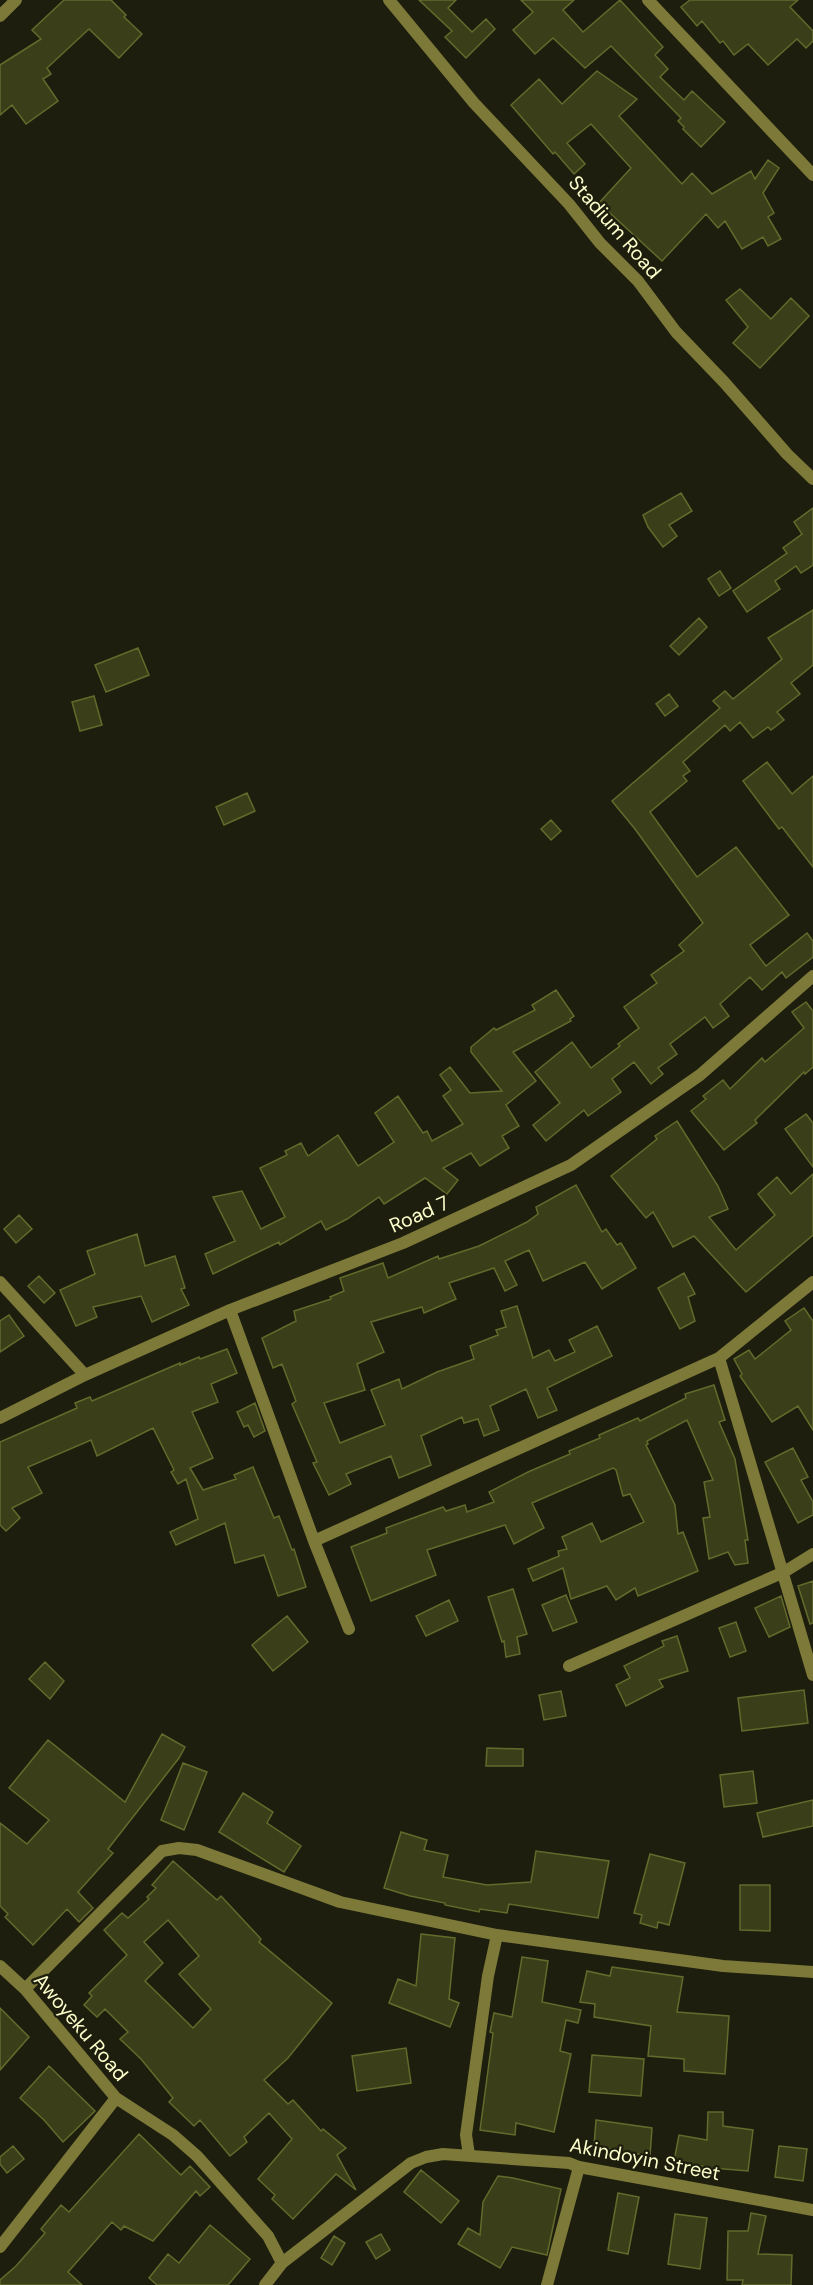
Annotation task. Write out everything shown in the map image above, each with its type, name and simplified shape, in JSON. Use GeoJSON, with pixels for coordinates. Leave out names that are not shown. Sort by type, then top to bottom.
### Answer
{"type":"FeatureCollection","features":[{"type":"Feature","properties":{"kind":"street"},"geometry":{"type":"LineString","coordinates":[[0,16],[16,0]]}},
{"type":"Feature","properties":{"kind":"street","name":"Stadium Road"},"geometry":{"type":"LineString","coordinates":[[389,0],[474,103],[569,204],[600,243],[638,281],[676,332],[724,382],[786,454],[813,479]]}},
{"type":"Feature","properties":{"kind":"street"},"geometry":{"type":"LineString","coordinates":[[648,0],[813,175]]}},
{"type":"Feature","properties":{"kind":"street","name":"Road 7"},"geometry":{"type":"LineString","coordinates":[[0,1418],[86,1375],[230,1310],[403,1243],[571,1166],[700,1075],[813,976]]}},
{"type":"Feature","properties":{"kind":"street"},"geometry":{"type":"LineString","coordinates":[[0,1282],[86,1375]]}},
{"type":"Feature","properties":{"kind":"street"},"geometry":{"type":"LineString","coordinates":[[314,1541],[719,1358],[813,1282]]}},
{"type":"Feature","properties":{"kind":"street"},"geometry":{"type":"LineString","coordinates":[[230,1310],[314,1541],[349,1629]]}},
{"type":"Feature","properties":{"kind":"street"},"geometry":{"type":"LineString","coordinates":[[719,1358],[813,1675]]}},
{"type":"Feature","properties":{"kind":"street"},"geometry":{"type":"LineString","coordinates":[[569,1666],[784,1572],[813,1554]]}},
{"type":"Feature","properties":{"kind":"street"},"geometry":{"type":"LineString","coordinates":[[25,1989],[162,1851],[180,1848],[196,1850],[340,1902],[497,1935],[723,1966],[813,1972]]}},
{"type":"Feature","properties":{"kind":"street"},"geometry":{"type":"LineString","coordinates":[[469,2156],[466,2135],[497,1935]]}},
{"type":"Feature","properties":{"kind":"street","name":"Awoyeku Road"},"geometry":{"type":"LineString","coordinates":[[0,1966],[25,1989],[116,2098],[173,2135],[197,2156],[268,2236],[282,2263]]}},
{"type":"Feature","properties":{"kind":"street"},"geometry":{"type":"LineString","coordinates":[[0,2247],[116,2098]]}},
{"type":"Feature","properties":{"kind":"street","name":"Akindoyin Street"},"geometry":{"type":"LineString","coordinates":[[265,2285],[282,2263],[411,2163],[442,2154],[569,2163],[579,2168],[813,2210]]}},
{"type":"Feature","properties":{"kind":"street"},"geometry":{"type":"LineString","coordinates":[[547,2285],[579,2168]]}},
{"type":"Feature","properties":{"kind":"building"},"geometry":{"type":"Polygon","coordinates":[[[64,0],[111,0],[126,15],[124,17],[142,34],[119,58],[89,29],[47,68],[51,74],[43,79],[58,101],[26,124],[12,105],[0,115],[0,65],[41,39],[32,30],[64,0]]]}},
{"type":"Feature","properties":{"kind":"building"},"geometry":{"type":"Polygon","coordinates":[[[419,0],[456,0],[448,8],[472,32],[486,19],[495,29],[466,58],[445,37],[452,31],[419,0]]]}},
{"type":"Feature","properties":{"kind":"building"},"geometry":{"type":"Polygon","coordinates":[[[521,0],[574,0],[563,10],[583,32],[620,0],[663,47],[655,55],[668,69],[660,77],[684,100],[692,91],[725,122],[701,147],[683,129],[684,127],[678,121],[681,118],[611,46],[585,68],[553,38],[535,54],[513,30],[533,12],[521,0]]]}},
{"type":"Feature","properties":{"kind":"building"},"geometry":{"type":"Polygon","coordinates":[[[690,0],[798,0],[790,7],[813,31],[813,41],[806,48],[797,39],[768,65],[748,44],[734,55],[723,41],[720,43],[702,21],[697,26],[681,7],[690,0]]]}},
{"type":"Feature","properties":{"kind":"building"},"geometry":{"type":"Polygon","coordinates":[[[597,71],[637,99],[619,116],[682,184],[692,173],[712,194],[751,171],[755,179],[768,160],[779,168],[763,193],[774,213],[768,217],[781,239],[768,246],[763,237],[742,249],[725,221],[718,228],[706,214],[662,261],[599,203],[631,168],[591,124],[567,143],[585,164],[574,174],[555,152],[553,154],[511,105],[539,79],[562,104],[597,71]]]}},
{"type":"Feature","properties":{"kind":"building"},"geometry":{"type":"Polygon","coordinates":[[[740,289],[771,319],[791,298],[809,316],[760,368],[733,343],[748,327],[726,300],[740,289]]]}},
{"type":"Feature","properties":{"kind":"building"},"geometry":{"type":"Polygon","coordinates":[[[681,493],[692,511],[669,525],[677,536],[663,547],[648,527],[643,515],[681,493]]]}},
{"type":"Feature","properties":{"kind":"building"},"geometry":{"type":"Polygon","coordinates":[[[813,508],[813,565],[801,573],[796,566],[775,581],[780,589],[747,612],[733,591],[787,553],[783,548],[802,534],[794,522],[813,508]]]}},
{"type":"Feature","properties":{"kind":"building"},"geometry":{"type":"Polygon","coordinates":[[[720,571],[731,588],[719,596],[708,579],[720,571]]]}},
{"type":"Feature","properties":{"kind":"building"},"geometry":{"type":"Polygon","coordinates":[[[813,610],[813,665],[791,683],[800,694],[777,712],[784,720],[771,730],[768,727],[753,738],[740,722],[730,731],[725,725],[683,762],[690,771],[683,776],[687,781],[650,812],[697,877],[736,847],[789,915],[750,945],[766,966],[807,933],[813,941],[813,957],[786,978],[782,972],[762,990],[750,977],[720,1004],[729,1016],[713,1028],[705,1017],[670,1044],[677,1054],[658,1068],[663,1074],[651,1084],[634,1062],[612,1079],[621,1092],[588,1116],[584,1110],[546,1141],[533,1125],[560,1103],[535,1072],[572,1042],[591,1068],[620,1046],[618,1044],[639,1028],[624,1007],[657,983],[651,975],[684,951],[679,945],[703,923],[612,801],[720,708],[713,701],[725,691],[733,699],[782,659],[768,638],[813,610]]]}},
{"type":"Feature","properties":{"kind":"building"},"geometry":{"type":"Polygon","coordinates":[[[699,618],[707,627],[679,655],[670,646],[699,618]]]}},
{"type":"Feature","properties":{"kind":"building"},"geometry":{"type":"Polygon","coordinates":[[[138,648],[149,675],[106,692],[95,665],[138,648]]]}},
{"type":"Feature","properties":{"kind":"building"},"geometry":{"type":"Polygon","coordinates":[[[669,694],[678,706],[665,716],[656,704],[669,694]]]}},
{"type":"Feature","properties":{"kind":"building"},"geometry":{"type":"Polygon","coordinates":[[[94,696],[102,725],[80,731],[72,702],[94,696]]]}},
{"type":"Feature","properties":{"kind":"building"},"geometry":{"type":"Polygon","coordinates":[[[767,762],[792,794],[813,776],[813,867],[782,827],[779,829],[743,781],[767,762]]]}},
{"type":"Feature","properties":{"kind":"building"},"geometry":{"type":"Polygon","coordinates":[[[247,793],[255,811],[224,825],[216,807],[247,793]]]}},
{"type":"Feature","properties":{"kind":"building"},"geometry":{"type":"Polygon","coordinates":[[[551,820],[561,831],[551,840],[541,829],[551,820]]]}},
{"type":"Feature","properties":{"kind":"building"},"geometry":{"type":"Polygon","coordinates":[[[556,990],[574,1016],[570,1019],[571,1021],[513,1052],[536,1081],[506,1105],[519,1126],[502,1136],[509,1148],[480,1166],[471,1153],[443,1168],[458,1180],[447,1194],[425,1178],[384,1204],[379,1197],[326,1230],[321,1221],[280,1245],[279,1242],[213,1274],[205,1254],[235,1241],[213,1197],[242,1191],[261,1229],[285,1217],[260,1168],[287,1155],[285,1151],[301,1143],[308,1156],[338,1135],[358,1166],[394,1142],[375,1113],[398,1096],[423,1133],[427,1131],[432,1141],[463,1124],[443,1096],[451,1090],[440,1075],[450,1067],[470,1093],[502,1091],[471,1052],[471,1047],[494,1028],[496,1030],[535,1010],[532,1005],[556,990]]]}},
{"type":"Feature","properties":{"kind":"building"},"geometry":{"type":"Polygon","coordinates":[[[806,1002],[813,1011],[813,1067],[805,1074],[804,1072],[755,1120],[757,1123],[724,1150],[691,1111],[706,1099],[703,1096],[723,1080],[730,1089],[762,1058],[765,1062],[804,1028],[792,1012],[806,1002]]]}},
{"type":"Feature","properties":{"kind":"building"},"geometry":{"type":"Polygon","coordinates":[[[806,1114],[813,1123],[813,1167],[785,1129],[806,1114]]]}},
{"type":"Feature","properties":{"kind":"building"},"geometry":{"type":"Polygon","coordinates":[[[677,1121],[718,1186],[728,1209],[709,1217],[736,1250],[775,1215],[758,1194],[777,1177],[791,1194],[813,1174],[813,1235],[746,1292],[694,1236],[673,1247],[653,1212],[646,1218],[611,1176],[657,1139],[655,1136],[677,1121]]]}},
{"type":"Feature","properties":{"kind":"building"},"geometry":{"type":"Polygon","coordinates":[[[576,1185],[602,1232],[606,1229],[617,1245],[621,1243],[636,1268],[602,1289],[585,1262],[543,1281],[529,1250],[505,1261],[517,1285],[505,1291],[494,1268],[449,1283],[456,1299],[424,1313],[422,1307],[371,1322],[384,1352],[357,1364],[365,1390],[324,1403],[340,1443],[385,1425],[371,1390],[399,1379],[402,1389],[437,1372],[474,1359],[470,1346],[498,1335],[496,1330],[506,1327],[501,1311],[517,1306],[533,1358],[549,1350],[555,1361],[575,1352],[569,1340],[597,1326],[612,1356],[547,1388],[557,1410],[538,1418],[526,1389],[490,1406],[499,1430],[484,1436],[478,1419],[464,1423],[462,1417],[421,1436],[431,1465],[399,1478],[391,1456],[346,1474],[351,1484],[329,1495],[313,1463],[317,1462],[292,1404],[296,1401],[282,1364],[273,1368],[262,1338],[296,1321],[294,1311],[331,1299],[330,1297],[344,1291],[340,1278],[383,1263],[388,1278],[438,1256],[439,1259],[479,1246],[527,1222],[538,1214],[536,1207],[576,1185]]]}},
{"type":"Feature","properties":{"kind":"building"},"geometry":{"type":"Polygon","coordinates":[[[19,1215],[32,1229],[16,1243],[4,1229],[19,1215]]]}},
{"type":"Feature","properties":{"kind":"building"},"geometry":{"type":"Polygon","coordinates":[[[137,1234],[145,1266],[175,1256],[185,1288],[181,1289],[189,1305],[152,1322],[141,1296],[93,1307],[97,1317],[76,1326],[60,1290],[95,1274],[87,1251],[137,1234]]]}},
{"type":"Feature","properties":{"kind":"building"},"geometry":{"type":"Polygon","coordinates":[[[684,1273],[695,1294],[688,1297],[695,1321],[680,1329],[658,1288],[684,1273]]]}},
{"type":"Feature","properties":{"kind":"building"},"geometry":{"type":"Polygon","coordinates":[[[39,1276],[55,1293],[44,1303],[28,1286],[39,1276]]]}},
{"type":"Feature","properties":{"kind":"building"},"geometry":{"type":"Polygon","coordinates":[[[804,1308],[813,1321],[813,1430],[798,1406],[772,1422],[740,1376],[742,1374],[734,1359],[749,1350],[755,1359],[791,1330],[785,1321],[804,1308]]]}},
{"type":"Feature","properties":{"kind":"building"},"geometry":{"type":"Polygon","coordinates":[[[9,1315],[24,1336],[0,1352],[0,1321],[9,1315]]]}},
{"type":"Feature","properties":{"kind":"building"},"geometry":{"type":"Polygon","coordinates":[[[227,1349],[237,1373],[211,1384],[218,1402],[192,1412],[213,1458],[190,1468],[203,1490],[236,1479],[234,1475],[253,1467],[274,1518],[279,1516],[292,1550],[294,1549],[306,1587],[278,1596],[264,1555],[235,1563],[225,1523],[176,1545],[170,1532],[198,1519],[186,1479],[178,1484],[171,1472],[174,1470],[153,1428],[97,1456],[91,1440],[28,1467],[42,1493],[12,1508],[20,1518],[6,1531],[0,1525],[0,1442],[77,1408],[75,1403],[90,1397],[92,1401],[180,1363],[180,1365],[227,1349]]]}},
{"type":"Feature","properties":{"kind":"building"},"geometry":{"type":"Polygon","coordinates":[[[714,1385],[725,1420],[719,1422],[735,1459],[748,1540],[745,1540],[748,1563],[735,1565],[728,1552],[709,1559],[703,1518],[710,1517],[704,1482],[713,1480],[687,1420],[647,1441],[646,1445],[675,1505],[678,1534],[683,1532],[698,1571],[638,1596],[635,1588],[616,1600],[607,1586],[571,1599],[563,1568],[533,1581],[528,1569],[559,1556],[558,1551],[567,1549],[562,1537],[592,1523],[601,1542],[644,1522],[630,1494],[623,1496],[616,1470],[613,1468],[532,1503],[544,1528],[514,1544],[505,1525],[427,1550],[436,1575],[371,1601],[351,1547],[387,1533],[386,1528],[443,1507],[446,1511],[465,1505],[467,1512],[494,1502],[489,1492],[570,1454],[569,1451],[600,1438],[599,1435],[638,1418],[640,1421],[686,1398],[685,1394],[714,1385]]]}},
{"type":"Feature","properties":{"kind":"building"},"geometry":{"type":"Polygon","coordinates":[[[255,1403],[265,1431],[254,1437],[248,1425],[244,1427],[237,1412],[255,1403]]]}},
{"type":"Feature","properties":{"kind":"building"},"geometry":{"type":"Polygon","coordinates":[[[793,1448],[808,1477],[801,1480],[813,1502],[813,1515],[798,1523],[765,1462],[793,1448]]]}},
{"type":"Feature","properties":{"kind":"building"},"geometry":{"type":"Polygon","coordinates":[[[813,1581],[813,1623],[810,1624],[798,1586],[813,1581]]]}},
{"type":"Feature","properties":{"kind":"building"},"geometry":{"type":"Polygon","coordinates":[[[513,1589],[527,1634],[517,1637],[520,1654],[506,1657],[504,1641],[502,1642],[488,1597],[513,1589]]]}},
{"type":"Feature","properties":{"kind":"building"},"geometry":{"type":"Polygon","coordinates":[[[566,1595],[577,1622],[553,1631],[542,1605],[566,1595]]]}},
{"type":"Feature","properties":{"kind":"building"},"geometry":{"type":"Polygon","coordinates":[[[781,1596],[790,1627],[769,1637],[755,1608],[781,1596]]]}},
{"type":"Feature","properties":{"kind":"building"},"geometry":{"type":"Polygon","coordinates":[[[449,1600],[458,1621],[426,1636],[416,1616],[449,1600]]]}},
{"type":"Feature","properties":{"kind":"building"},"geometry":{"type":"Polygon","coordinates":[[[287,1616],[308,1642],[273,1671],[252,1645],[287,1616]]]}},
{"type":"Feature","properties":{"kind":"building"},"geometry":{"type":"Polygon","coordinates":[[[736,1622],[746,1651],[730,1657],[719,1628],[736,1622]]]}},
{"type":"Feature","properties":{"kind":"building"},"geometry":{"type":"Polygon","coordinates":[[[677,1636],[688,1671],[659,1680],[663,1687],[626,1706],[616,1685],[630,1678],[624,1666],[664,1646],[662,1641],[677,1636]]]}},
{"type":"Feature","properties":{"kind":"building"},"geometry":{"type":"Polygon","coordinates":[[[45,1662],[64,1681],[50,1699],[29,1679],[45,1662]]]}},
{"type":"Feature","properties":{"kind":"building"},"geometry":{"type":"Polygon","coordinates":[[[804,1690],[808,1723],[742,1731],[738,1698],[804,1690]]]}},
{"type":"Feature","properties":{"kind":"building"},"geometry":{"type":"Polygon","coordinates":[[[561,1691],[566,1716],[544,1720],[539,1695],[561,1691]]]}},
{"type":"Feature","properties":{"kind":"building"},"geometry":{"type":"Polygon","coordinates":[[[162,1734],[185,1747],[179,1758],[108,1849],[113,1853],[78,1892],[93,1908],[79,1922],[67,1909],[33,1945],[5,1917],[8,1914],[0,1906],[0,1823],[27,1844],[49,1820],[9,1788],[48,1740],[125,1802],[162,1734]]]}},
{"type":"Feature","properties":{"kind":"building"},"geometry":{"type":"Polygon","coordinates":[[[487,1748],[523,1749],[523,1766],[486,1766],[487,1748]]]}},
{"type":"Feature","properties":{"kind":"building"},"geometry":{"type":"Polygon","coordinates":[[[183,1763],[207,1772],[184,1830],[161,1820],[183,1763]]]}},
{"type":"Feature","properties":{"kind":"building"},"geometry":{"type":"Polygon","coordinates":[[[753,1771],[757,1803],[724,1807],[720,1775],[753,1771]]]}},
{"type":"Feature","properties":{"kind":"building"},"geometry":{"type":"Polygon","coordinates":[[[243,1793],[273,1812],[267,1823],[301,1846],[284,1872],[219,1832],[243,1793]]]}},
{"type":"Feature","properties":{"kind":"building"},"geometry":{"type":"Polygon","coordinates":[[[813,1800],[813,1826],[763,1837],[757,1813],[813,1800]]]}},
{"type":"Feature","properties":{"kind":"building"},"geometry":{"type":"Polygon","coordinates":[[[401,1832],[427,1840],[424,1850],[448,1855],[443,1877],[487,1885],[531,1882],[536,1851],[609,1861],[598,1918],[509,1904],[507,1913],[480,1909],[479,1912],[384,1888],[401,1832]]]}},
{"type":"Feature","properties":{"kind":"building"},"geometry":{"type":"Polygon","coordinates":[[[650,1854],[685,1863],[669,1925],[658,1922],[657,1928],[640,1923],[642,1915],[634,1913],[650,1854]]]}},
{"type":"Feature","properties":{"kind":"building"},"geometry":{"type":"Polygon","coordinates":[[[173,1861],[217,1900],[221,1896],[261,1939],[259,1942],[332,2003],[288,2058],[264,2080],[288,2104],[293,2100],[321,2131],[323,2129],[346,2148],[337,2155],[356,2190],[336,2174],[293,2219],[272,2199],[275,2195],[258,2179],[292,2139],[269,2113],[244,2137],[247,2142],[230,2156],[200,2120],[194,2126],[169,2102],[173,2098],[141,2059],[120,2039],[128,2032],[105,2009],[97,2017],[84,2005],[92,1996],[89,1993],[127,1955],[104,1930],[122,1913],[128,1918],[149,1899],[147,1897],[156,1888],[152,1885],[173,1861]],[[168,1920],[144,1942],[163,1963],[145,1981],[193,2028],[211,2009],[179,1974],[199,1956],[168,1920]]]}},
{"type":"Feature","properties":{"kind":"building"},"geometry":{"type":"Polygon","coordinates":[[[740,1885],[770,1885],[770,1931],[740,1930],[740,1885]]]}},
{"type":"Feature","properties":{"kind":"building"},"geometry":{"type":"Polygon","coordinates":[[[421,1934],[455,1938],[449,1999],[459,2003],[450,2027],[389,2003],[398,1979],[416,1986],[421,1934]]]}},
{"type":"Feature","properties":{"kind":"building"},"geometry":{"type":"Polygon","coordinates":[[[522,1957],[548,1961],[542,2002],[581,2010],[578,2023],[566,2020],[560,2051],[571,2054],[554,2132],[516,2123],[515,2135],[480,2130],[494,2013],[512,2017],[522,1957]]]}},
{"type":"Feature","properties":{"kind":"building"},"geometry":{"type":"Polygon","coordinates":[[[612,1967],[683,1977],[677,2012],[729,2016],[725,2074],[684,2071],[684,2059],[648,2056],[651,2026],[594,2017],[595,2004],[580,2002],[587,1971],[610,1976],[612,1967]]]}},
{"type":"Feature","properties":{"kind":"building"},"geometry":{"type":"Polygon","coordinates":[[[0,2008],[29,2037],[0,2070],[0,2008]]]}},
{"type":"Feature","properties":{"kind":"building"},"geometry":{"type":"Polygon","coordinates":[[[406,2048],[411,2083],[357,2091],[352,2056],[406,2048]]]}},
{"type":"Feature","properties":{"kind":"building"},"geometry":{"type":"Polygon","coordinates":[[[592,2055],[644,2059],[641,2096],[589,2092],[592,2055]]]}},
{"type":"Feature","properties":{"kind":"building"},"geometry":{"type":"Polygon","coordinates":[[[49,2066],[95,2111],[63,2142],[20,2098],[49,2066]]]}},
{"type":"Feature","properties":{"kind":"building"},"geometry":{"type":"Polygon","coordinates":[[[708,2112],[723,2112],[723,2126],[753,2130],[748,2171],[712,2168],[674,2161],[679,2135],[707,2140],[708,2112]]]}},
{"type":"Feature","properties":{"kind":"building"},"geometry":{"type":"Polygon","coordinates":[[[596,2120],[652,2128],[650,2156],[594,2146],[596,2120]]]}},
{"type":"Feature","properties":{"kind":"building"},"geometry":{"type":"Polygon","coordinates":[[[139,2134],[181,2175],[190,2166],[210,2187],[200,2196],[196,2191],[153,2241],[124,2226],[121,2230],[112,2222],[68,2272],[82,2285],[0,2285],[0,2280],[16,2266],[45,2233],[41,2229],[61,2205],[69,2212],[139,2134]]]}},
{"type":"Feature","properties":{"kind":"building"},"geometry":{"type":"Polygon","coordinates":[[[13,2146],[24,2159],[7,2173],[0,2164],[0,2157],[13,2146]]]}},
{"type":"Feature","properties":{"kind":"building"},"geometry":{"type":"Polygon","coordinates":[[[779,2146],[807,2149],[803,2181],[775,2177],[779,2146]]]}},
{"type":"Feature","properties":{"kind":"building"},"geometry":{"type":"Polygon","coordinates":[[[421,2170],[459,2201],[441,2223],[404,2192],[421,2170]]]}},
{"type":"Feature","properties":{"kind":"building"},"geometry":{"type":"Polygon","coordinates":[[[498,2176],[561,2189],[547,2255],[512,2247],[500,2268],[458,2244],[468,2228],[480,2235],[483,2202],[498,2176]]]}},
{"type":"Feature","properties":{"kind":"building"},"geometry":{"type":"Polygon","coordinates":[[[618,2193],[639,2197],[628,2254],[608,2250],[618,2193]]]}},
{"type":"Feature","properties":{"kind":"building"},"geometry":{"type":"Polygon","coordinates":[[[751,2213],[766,2216],[758,2254],[792,2255],[791,2285],[742,2285],[743,2280],[727,2280],[728,2231],[748,2231],[751,2213]]]}},
{"type":"Feature","properties":{"kind":"building"},"geometry":{"type":"Polygon","coordinates":[[[675,2214],[707,2218],[700,2269],[668,2264],[675,2214]]]}},
{"type":"Feature","properties":{"kind":"building"},"geometry":{"type":"Polygon","coordinates":[[[210,2225],[250,2259],[228,2285],[157,2285],[149,2278],[168,2254],[179,2263],[210,2225]]]}},
{"type":"Feature","properties":{"kind":"building"},"geometry":{"type":"Polygon","coordinates":[[[381,2234],[390,2250],[376,2259],[366,2242],[381,2234]]]}},
{"type":"Feature","properties":{"kind":"building"},"geometry":{"type":"Polygon","coordinates":[[[334,2236],[345,2243],[332,2265],[321,2258],[334,2236]]]}}]}
